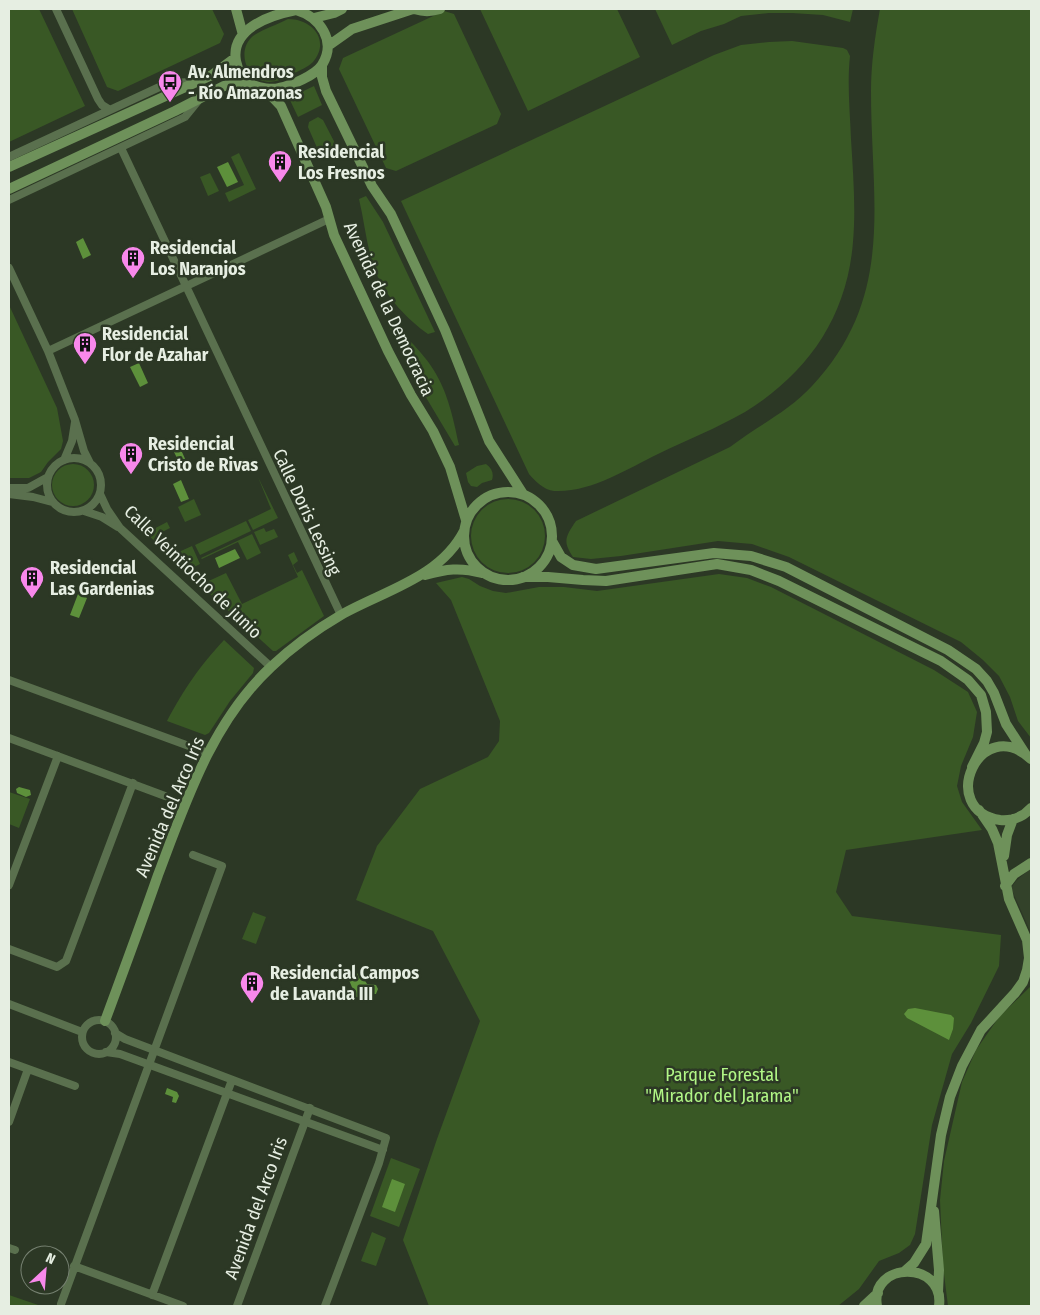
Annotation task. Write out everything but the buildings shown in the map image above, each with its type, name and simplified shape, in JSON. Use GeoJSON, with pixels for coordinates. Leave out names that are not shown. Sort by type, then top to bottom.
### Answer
{"type":"FeatureCollection","features":[{"type":"Feature","properties":{"kind":"street"},"geometry":{"type":"LineString","coordinates":[[56,9],[98,99],[102,106],[110,110]]}},
{"type":"Feature","properties":{"kind":"street"},"geometry":{"type":"LineString","coordinates":[[236,9],[243,35]]}},
{"type":"Feature","properties":{"kind":"street"},"geometry":{"type":"LineString","coordinates":[[314,18],[342,9]]}},
{"type":"Feature","properties":{"kind":"street"},"geometry":{"type":"LineString","coordinates":[[328,46],[352,29],[414,9],[423,12],[432,12],[440,9]]}},
{"type":"Feature","properties":{"kind":"street"},"geometry":{"type":"LineString","coordinates":[[322,66],[308,76],[278,89],[257,87],[247,82],[237,66],[236,50],[243,35],[257,23],[281,13],[296,10],[306,13],[314,18],[325,32],[328,46],[322,66],[322,77],[326,91],[372,186],[391,214],[423,282],[445,330],[488,441],[523,494]]}},
{"type":"Feature","properties":{"kind":"street"},"geometry":{"type":"LineString","coordinates":[[9,167],[212,75],[235,58]]}},
{"type":"Feature","properties":{"kind":"street"},"geometry":{"type":"LineString","coordinates":[[9,157],[168,83],[194,82]]}},
{"type":"Feature","properties":{"kind":"street"},"geometry":{"type":"LineString","coordinates":[[9,189],[224,86],[247,82]]}},
{"type":"Feature","properties":{"kind":"street","name":"Avenida de la Democracia"},"geometry":{"type":"LineString","coordinates":[[264,88],[281,106],[326,207],[334,235],[388,351],[411,395],[433,431],[450,467],[466,520]]}},
{"type":"Feature","properties":{"kind":"street"},"geometry":{"type":"LineString","coordinates":[[9,200],[185,117],[200,98]]}},
{"type":"Feature","properties":{"kind":"street","name":"Calle Doris Lessing"},"geometry":{"type":"LineString","coordinates":[[121,148],[340,615]]}},
{"type":"Feature","properties":{"kind":"street"},"geometry":{"type":"LineString","coordinates":[[17,153],[35,155]]}},
{"type":"Feature","properties":{"kind":"street"},"geometry":{"type":"LineString","coordinates":[[28,191],[37,176]]}},
{"type":"Feature","properties":{"kind":"street"},"geometry":{"type":"LineString","coordinates":[[48,351],[330,219]]}},
{"type":"Feature","properties":{"kind":"street"},"geometry":{"type":"LineString","coordinates":[[9,268],[48,351],[75,420],[84,452],[96,469],[100,477],[101,486],[100,494],[94,504],[84,511],[73,513],[62,510],[52,502],[9,494]]}},
{"type":"Feature","properties":{"kind":"street"},"geometry":{"type":"LineString","coordinates":[[64,460],[72,441],[75,420]]}},
{"type":"Feature","properties":{"kind":"street"},"geometry":{"type":"LineString","coordinates":[[52,502],[47,490],[48,477],[51,470],[64,460],[77,458],[90,463]]}},
{"type":"Feature","properties":{"kind":"street"},"geometry":{"type":"LineString","coordinates":[[9,488],[28,488],[48,477]]}},
{"type":"Feature","properties":{"kind":"street"},"geometry":{"type":"LineString","coordinates":[[510,492],[523,494],[545,510],[550,523],[552,541],[549,553],[533,572],[522,577],[510,580],[485,574],[475,566],[464,544],[466,520],[473,508],[484,499],[496,493],[510,492]]}},
{"type":"Feature","properties":{"kind":"street","name":"Calle Veintiocho de junio"},"geometry":{"type":"LineString","coordinates":[[100,494],[107,509],[120,528],[271,667]]}},
{"type":"Feature","properties":{"kind":"street"},"geometry":{"type":"LineString","coordinates":[[84,511],[102,517],[120,528]]}},
{"type":"Feature","properties":{"kind":"street","name":"Avenida del Arco Iris"},"geometry":{"type":"LineString","coordinates":[[105,1021],[179,819],[208,753],[238,705],[271,667],[309,637],[340,615],[417,577],[443,560],[457,545],[464,532]]}},
{"type":"Feature","properties":{"kind":"street"},"geometry":{"type":"LineString","coordinates":[[552,541],[561,557],[573,565],[596,569],[714,552],[751,556],[786,567],[948,650],[976,669],[987,681],[994,693],[1001,715],[1029,757]]}},
{"type":"Feature","properties":{"kind":"street"},"geometry":{"type":"LineString","coordinates":[[522,577],[548,576],[606,581],[717,564],[751,570],[779,581],[941,661],[968,680],[981,695],[986,712],[987,732],[984,743],[972,767],[968,785],[973,803],[995,835],[1003,862],[1005,886],[1026,940],[1029,958],[1027,970],[1023,982],[981,1030],[962,1066],[950,1097],[941,1135],[926,1244],[917,1259],[905,1270],[888,1278],[878,1293],[864,1306]]}},
{"type":"Feature","properties":{"kind":"street","name":"Avenida del Arco Iris"},"geometry":{"type":"LineString","coordinates":[[417,577],[456,568],[485,574]]}},
{"type":"Feature","properties":{"kind":"street"},"geometry":{"type":"LineString","coordinates":[[9,680],[208,753]]}},
{"type":"Feature","properties":{"kind":"street"},"geometry":{"type":"LineString","coordinates":[[9,738],[166,796]]}},
{"type":"Feature","properties":{"kind":"street"},"geometry":{"type":"LineString","coordinates":[[972,767],[977,759],[992,749],[1010,748],[1029,757]]}},
{"type":"Feature","properties":{"kind":"street"},"geometry":{"type":"LineString","coordinates":[[9,885],[58,756]]}},
{"type":"Feature","properties":{"kind":"street"},"geometry":{"type":"LineString","coordinates":[[9,949],[57,967],[66,961],[133,783]]}},
{"type":"Feature","properties":{"kind":"street"},"geometry":{"type":"LineString","coordinates":[[1003,862],[1007,835],[1015,818],[1031,808]]}},
{"type":"Feature","properties":{"kind":"street"},"geometry":{"type":"LineString","coordinates":[[979,810],[995,819],[1015,818],[1031,821]]}},
{"type":"Feature","properties":{"kind":"street"},"geometry":{"type":"LineString","coordinates":[[61,1304],[222,866],[193,855]]}},
{"type":"Feature","properties":{"kind":"street"},"geometry":{"type":"LineString","coordinates":[[1005,886],[1014,874],[1031,863]]}},
{"type":"Feature","properties":{"kind":"street"},"geometry":{"type":"LineString","coordinates":[[9,1004],[82,1032]]}},
{"type":"Feature","properties":{"kind":"street"},"geometry":{"type":"LineString","coordinates":[[100,1020],[105,1021],[113,1028],[115,1033],[114,1044],[106,1052],[95,1054],[86,1048],[82,1032],[89,1023],[100,1020]]}},
{"type":"Feature","properties":{"kind":"street"},"geometry":{"type":"LineString","coordinates":[[115,1033],[232,1080],[385,1136],[386,1140],[383,1150],[326,1306]]}},
{"type":"Feature","properties":{"kind":"street","name":"Avenida del Arco Iris"},"geometry":{"type":"LineString","coordinates":[[106,1052],[120,1054],[383,1150]]}},
{"type":"Feature","properties":{"kind":"street"},"geometry":{"type":"LineString","coordinates":[[9,1062],[76,1086]]}},
{"type":"Feature","properties":{"kind":"street"},"geometry":{"type":"LineString","coordinates":[[9,1122],[28,1069]]}},
{"type":"Feature","properties":{"kind":"street"},"geometry":{"type":"LineString","coordinates":[[152,1295],[232,1080]]}},
{"type":"Feature","properties":{"kind":"street","name":"Avenida del Arco Iris"},"geometry":{"type":"LineString","coordinates":[[237,1306],[310,1108]]}},
{"type":"Feature","properties":{"kind":"street"},"geometry":{"type":"LineString","coordinates":[[933,1193],[939,1270],[938,1306]]}},
{"type":"Feature","properties":{"kind":"street"},"geometry":{"type":"LineString","coordinates":[[74,1266],[183,1306]]}},
{"type":"Feature","properties":{"kind":"street"},"geometry":{"type":"LineString","coordinates":[[905,1270],[925,1276],[933,1283],[938,1293]]}},
{"type":"Feature","properties":{"kind":"street"},"geometry":{"type":"LineString","coordinates":[[877,1306],[878,1293]]}},
{"type":"Feature","properties":{"kind":"shaded area"},"geometry":{"type":"Polygon","coordinates":[[[228,162],[238,182],[227,187],[217,167],[228,162]]]}},
{"type":"Feature","properties":{"kind":"shaded area"},"geometry":{"type":"Polygon","coordinates":[[[83,238],[91,255],[83,259],[76,242],[83,238]]]}},
{"type":"Feature","properties":{"kind":"shaded area"},"geometry":{"type":"Polygon","coordinates":[[[139,363],[148,383],[140,387],[130,367],[139,363]]]}},
{"type":"Feature","properties":{"kind":"shaded area"},"geometry":{"type":"Polygon","coordinates":[[[178,443],[186,461],[180,464],[171,446],[178,443]]]}},
{"type":"Feature","properties":{"kind":"shaded area"},"geometry":{"type":"Polygon","coordinates":[[[181,480],[189,499],[181,502],[173,484],[181,480]]]}},
{"type":"Feature","properties":{"kind":"shaded area"},"geometry":{"type":"Polygon","coordinates":[[[235,549],[240,558],[219,568],[215,558],[235,549]]]}},
{"type":"Feature","properties":{"kind":"shaded area"},"geometry":{"type":"Polygon","coordinates":[[[78,594],[87,598],[79,618],[70,615],[78,594]]]}},
{"type":"Feature","properties":{"kind":"shaded area"},"geometry":{"type":"Polygon","coordinates":[[[19,787],[30,790],[31,795],[26,797],[17,793],[16,789],[19,787]]]}},
{"type":"Feature","properties":{"kind":"shaded area"},"geometry":{"type":"Polygon","coordinates":[[[1031,868],[1031,933],[1011,888],[1031,868]]]}},
{"type":"Feature","properties":{"kind":"shaded area"},"geometry":{"type":"Polygon","coordinates":[[[356,973],[362,975],[367,984],[376,985],[378,989],[376,994],[367,994],[361,998],[356,997],[349,980],[356,973]]]}},
{"type":"Feature","properties":{"kind":"shaded area"},"geometry":{"type":"Polygon","coordinates":[[[915,1008],[951,1015],[954,1018],[949,1040],[907,1018],[904,1014],[908,1009],[915,1008]]]}},
{"type":"Feature","properties":{"kind":"shaded area"},"geometry":{"type":"Polygon","coordinates":[[[167,1088],[177,1092],[179,1096],[176,1103],[172,1102],[173,1097],[165,1094],[167,1088]]]}},
{"type":"Feature","properties":{"kind":"shaded area"},"geometry":{"type":"Polygon","coordinates":[[[392,1179],[405,1184],[395,1212],[382,1207],[392,1179]]]}},
{"type":"Feature","properties":{"kind":"green space"},"geometry":{"type":"Polygon","coordinates":[[[9,9],[39,9],[85,106],[9,142],[9,9]]]}},
{"type":"Feature","properties":{"kind":"green space"},"geometry":{"type":"Polygon","coordinates":[[[72,9],[212,9],[224,34],[220,43],[118,91],[107,87],[72,9]]]}},
{"type":"Feature","properties":{"kind":"green space"},"geometry":{"type":"Polygon","coordinates":[[[480,9],[617,9],[640,57],[528,111],[480,9]]]}},
{"type":"Feature","properties":{"kind":"green space"},"geometry":{"type":"Polygon","coordinates":[[[655,9],[853,9],[850,22],[823,15],[792,13],[741,16],[724,24],[701,31],[672,45],[655,9]]]}},
{"type":"Feature","properties":{"kind":"green space"},"geometry":{"type":"Polygon","coordinates":[[[880,9],[1031,9],[1031,738],[1018,721],[1010,697],[999,676],[961,642],[789,557],[752,544],[718,541],[591,559],[573,557],[566,543],[576,521],[730,447],[783,411],[812,386],[839,352],[857,318],[868,282],[873,246],[874,172],[871,82],[880,9]]]}},
{"type":"Feature","properties":{"kind":"green space"},"geometry":{"type":"Polygon","coordinates":[[[444,11],[454,14],[501,114],[497,124],[396,171],[386,168],[339,69],[343,58],[444,11]]]}},
{"type":"Feature","properties":{"kind":"green space"},"geometry":{"type":"Polygon","coordinates":[[[288,19],[305,23],[316,32],[320,46],[318,54],[311,64],[287,77],[271,82],[260,80],[249,71],[246,64],[244,56],[248,42],[253,36],[288,19]]]}},
{"type":"Feature","properties":{"kind":"green space"},"geometry":{"type":"Polygon","coordinates":[[[792,41],[843,48],[847,50],[850,56],[849,87],[854,229],[849,269],[833,318],[805,361],[788,380],[745,412],[595,484],[568,491],[554,491],[543,487],[529,474],[401,201],[714,55],[741,45],[792,41]]]}},
{"type":"Feature","properties":{"kind":"green space"},"geometry":{"type":"Polygon","coordinates":[[[314,86],[322,105],[298,117],[289,98],[314,86]]]}},
{"type":"Feature","properties":{"kind":"green space"},"geometry":{"type":"Polygon","coordinates":[[[318,117],[323,120],[338,149],[326,156],[323,148],[318,150],[308,127],[309,122],[318,117]]]}},
{"type":"Feature","properties":{"kind":"green space"},"geometry":{"type":"Polygon","coordinates":[[[239,153],[256,189],[229,202],[225,193],[244,185],[231,157],[239,153]]]}},
{"type":"Feature","properties":{"kind":"green space"},"geometry":{"type":"Polygon","coordinates":[[[210,173],[219,191],[208,196],[200,177],[210,173]]]}},
{"type":"Feature","properties":{"kind":"green space"},"geometry":{"type":"Polygon","coordinates":[[[366,196],[383,222],[435,332],[428,334],[413,322],[392,300],[381,284],[366,238],[359,199],[366,196]]]}},
{"type":"Feature","properties":{"kind":"green space"},"geometry":{"type":"Polygon","coordinates":[[[9,305],[57,408],[63,441],[61,449],[41,472],[29,478],[9,478],[9,305]]]}},
{"type":"Feature","properties":{"kind":"green space"},"geometry":{"type":"Polygon","coordinates":[[[391,323],[419,351],[438,377],[450,406],[459,445],[455,446],[418,384],[388,324],[391,323]]]}},
{"type":"Feature","properties":{"kind":"green space"},"geometry":{"type":"Polygon","coordinates":[[[77,464],[85,467],[91,473],[94,485],[91,497],[85,503],[69,506],[61,503],[55,497],[52,481],[55,473],[61,467],[77,464]]]}},
{"type":"Feature","properties":{"kind":"green space"},"geometry":{"type":"Polygon","coordinates":[[[486,464],[492,471],[492,480],[482,483],[477,487],[471,486],[466,473],[477,466],[486,464]]]}},
{"type":"Feature","properties":{"kind":"green space"},"geometry":{"type":"Polygon","coordinates":[[[258,477],[278,518],[253,530],[248,520],[271,509],[258,477]]]}},
{"type":"Feature","properties":{"kind":"green space"},"geometry":{"type":"Polygon","coordinates":[[[194,499],[201,515],[185,522],[178,507],[194,499]]]}},
{"type":"Feature","properties":{"kind":"green space"},"geometry":{"type":"Polygon","coordinates":[[[501,499],[515,499],[529,505],[539,515],[545,529],[545,543],[539,557],[529,567],[515,573],[501,573],[487,567],[477,557],[471,543],[471,529],[477,515],[487,505],[501,499]]]}},
{"type":"Feature","properties":{"kind":"green space"},"geometry":{"type":"Polygon","coordinates":[[[246,521],[251,531],[200,555],[195,545],[246,521]]]}},
{"type":"Feature","properties":{"kind":"green space"},"geometry":{"type":"Polygon","coordinates":[[[167,522],[170,528],[158,534],[163,545],[167,544],[172,555],[192,546],[200,564],[186,571],[146,533],[167,522]]]}},
{"type":"Feature","properties":{"kind":"green space"},"geometry":{"type":"Polygon","coordinates":[[[264,528],[266,532],[274,529],[278,537],[260,545],[254,532],[264,528]]]}},
{"type":"Feature","properties":{"kind":"green space"},"geometry":{"type":"Polygon","coordinates":[[[252,534],[261,553],[247,560],[238,542],[201,558],[252,534]]]}},
{"type":"Feature","properties":{"kind":"green space"},"geometry":{"type":"Polygon","coordinates":[[[294,552],[298,561],[293,565],[297,573],[302,570],[324,616],[276,651],[273,651],[200,585],[226,573],[242,604],[298,577],[288,555],[294,552]]]}},
{"type":"Feature","properties":{"kind":"green space","name":"Parque Forestal \"Mirador del Jarama\""},"geometry":{"type":"Polygon","coordinates":[[[719,574],[747,578],[771,587],[934,670],[968,692],[977,712],[973,737],[961,766],[957,786],[962,802],[982,830],[846,850],[836,892],[852,916],[1001,935],[999,966],[971,1023],[952,1054],[932,1125],[915,1234],[910,1245],[899,1253],[879,1261],[859,1289],[838,1306],[429,1306],[403,1240],[480,1021],[433,931],[356,900],[377,846],[420,789],[488,757],[499,741],[500,721],[451,600],[436,583],[462,577],[493,591],[506,593],[539,587],[564,587],[597,591],[719,574]]]}},
{"type":"Feature","properties":{"kind":"green space"},"geometry":{"type":"Polygon","coordinates":[[[224,640],[254,668],[253,673],[230,701],[209,733],[205,735],[167,721],[192,679],[224,640]]]}},
{"type":"Feature","properties":{"kind":"green space"},"geometry":{"type":"Polygon","coordinates":[[[9,792],[30,799],[19,828],[9,824],[9,792]]]}},
{"type":"Feature","properties":{"kind":"green space"},"geometry":{"type":"Polygon","coordinates":[[[253,912],[266,917],[256,944],[242,939],[253,912]]]}},
{"type":"Feature","properties":{"kind":"green space"},"geometry":{"type":"Polygon","coordinates":[[[1031,986],[1031,1306],[948,1306],[943,1266],[940,1200],[944,1161],[962,1082],[976,1050],[999,1017],[1031,986]]]}},
{"type":"Feature","properties":{"kind":"green space"},"geometry":{"type":"Polygon","coordinates":[[[391,1158],[420,1169],[399,1227],[370,1216],[391,1158]]]}},
{"type":"Feature","properties":{"kind":"green space"},"geometry":{"type":"Polygon","coordinates":[[[372,1232],[386,1238],[376,1266],[361,1261],[372,1232]]]}},
{"type":"Feature","properties":{"kind":"green space"},"geometry":{"type":"Polygon","coordinates":[[[9,1295],[41,1306],[9,1306],[9,1295]]]}},
{"type":"Feature","properties":{"kind":"place","name":"Av. Almendros - Río Amazonas"},"geometry":{"type":"Point","coordinates":[170,103]}},
{"type":"Feature","properties":{"kind":"place","name":"Residencial Los Fresnos"},"geometry":{"type":"Point","coordinates":[280,183]}},
{"type":"Feature","properties":{"kind":"place","name":"Residencial Los Naranjos"},"geometry":{"type":"Point","coordinates":[133,279]}},
{"type":"Feature","properties":{"kind":"place","name":"Residencial Flor de Azahar"},"geometry":{"type":"Point","coordinates":[85,365]}},
{"type":"Feature","properties":{"kind":"place","name":"Residencial Cristo de Rivas"},"geometry":{"type":"Point","coordinates":[131,475]}},
{"type":"Feature","properties":{"kind":"place","name":"Residencial Las Gardenias"},"geometry":{"type":"Point","coordinates":[32,599]}},
{"type":"Feature","properties":{"kind":"place","name":"Residencial Campos de Lavanda III"},"geometry":{"type":"Point","coordinates":[252,1004]}}]}
